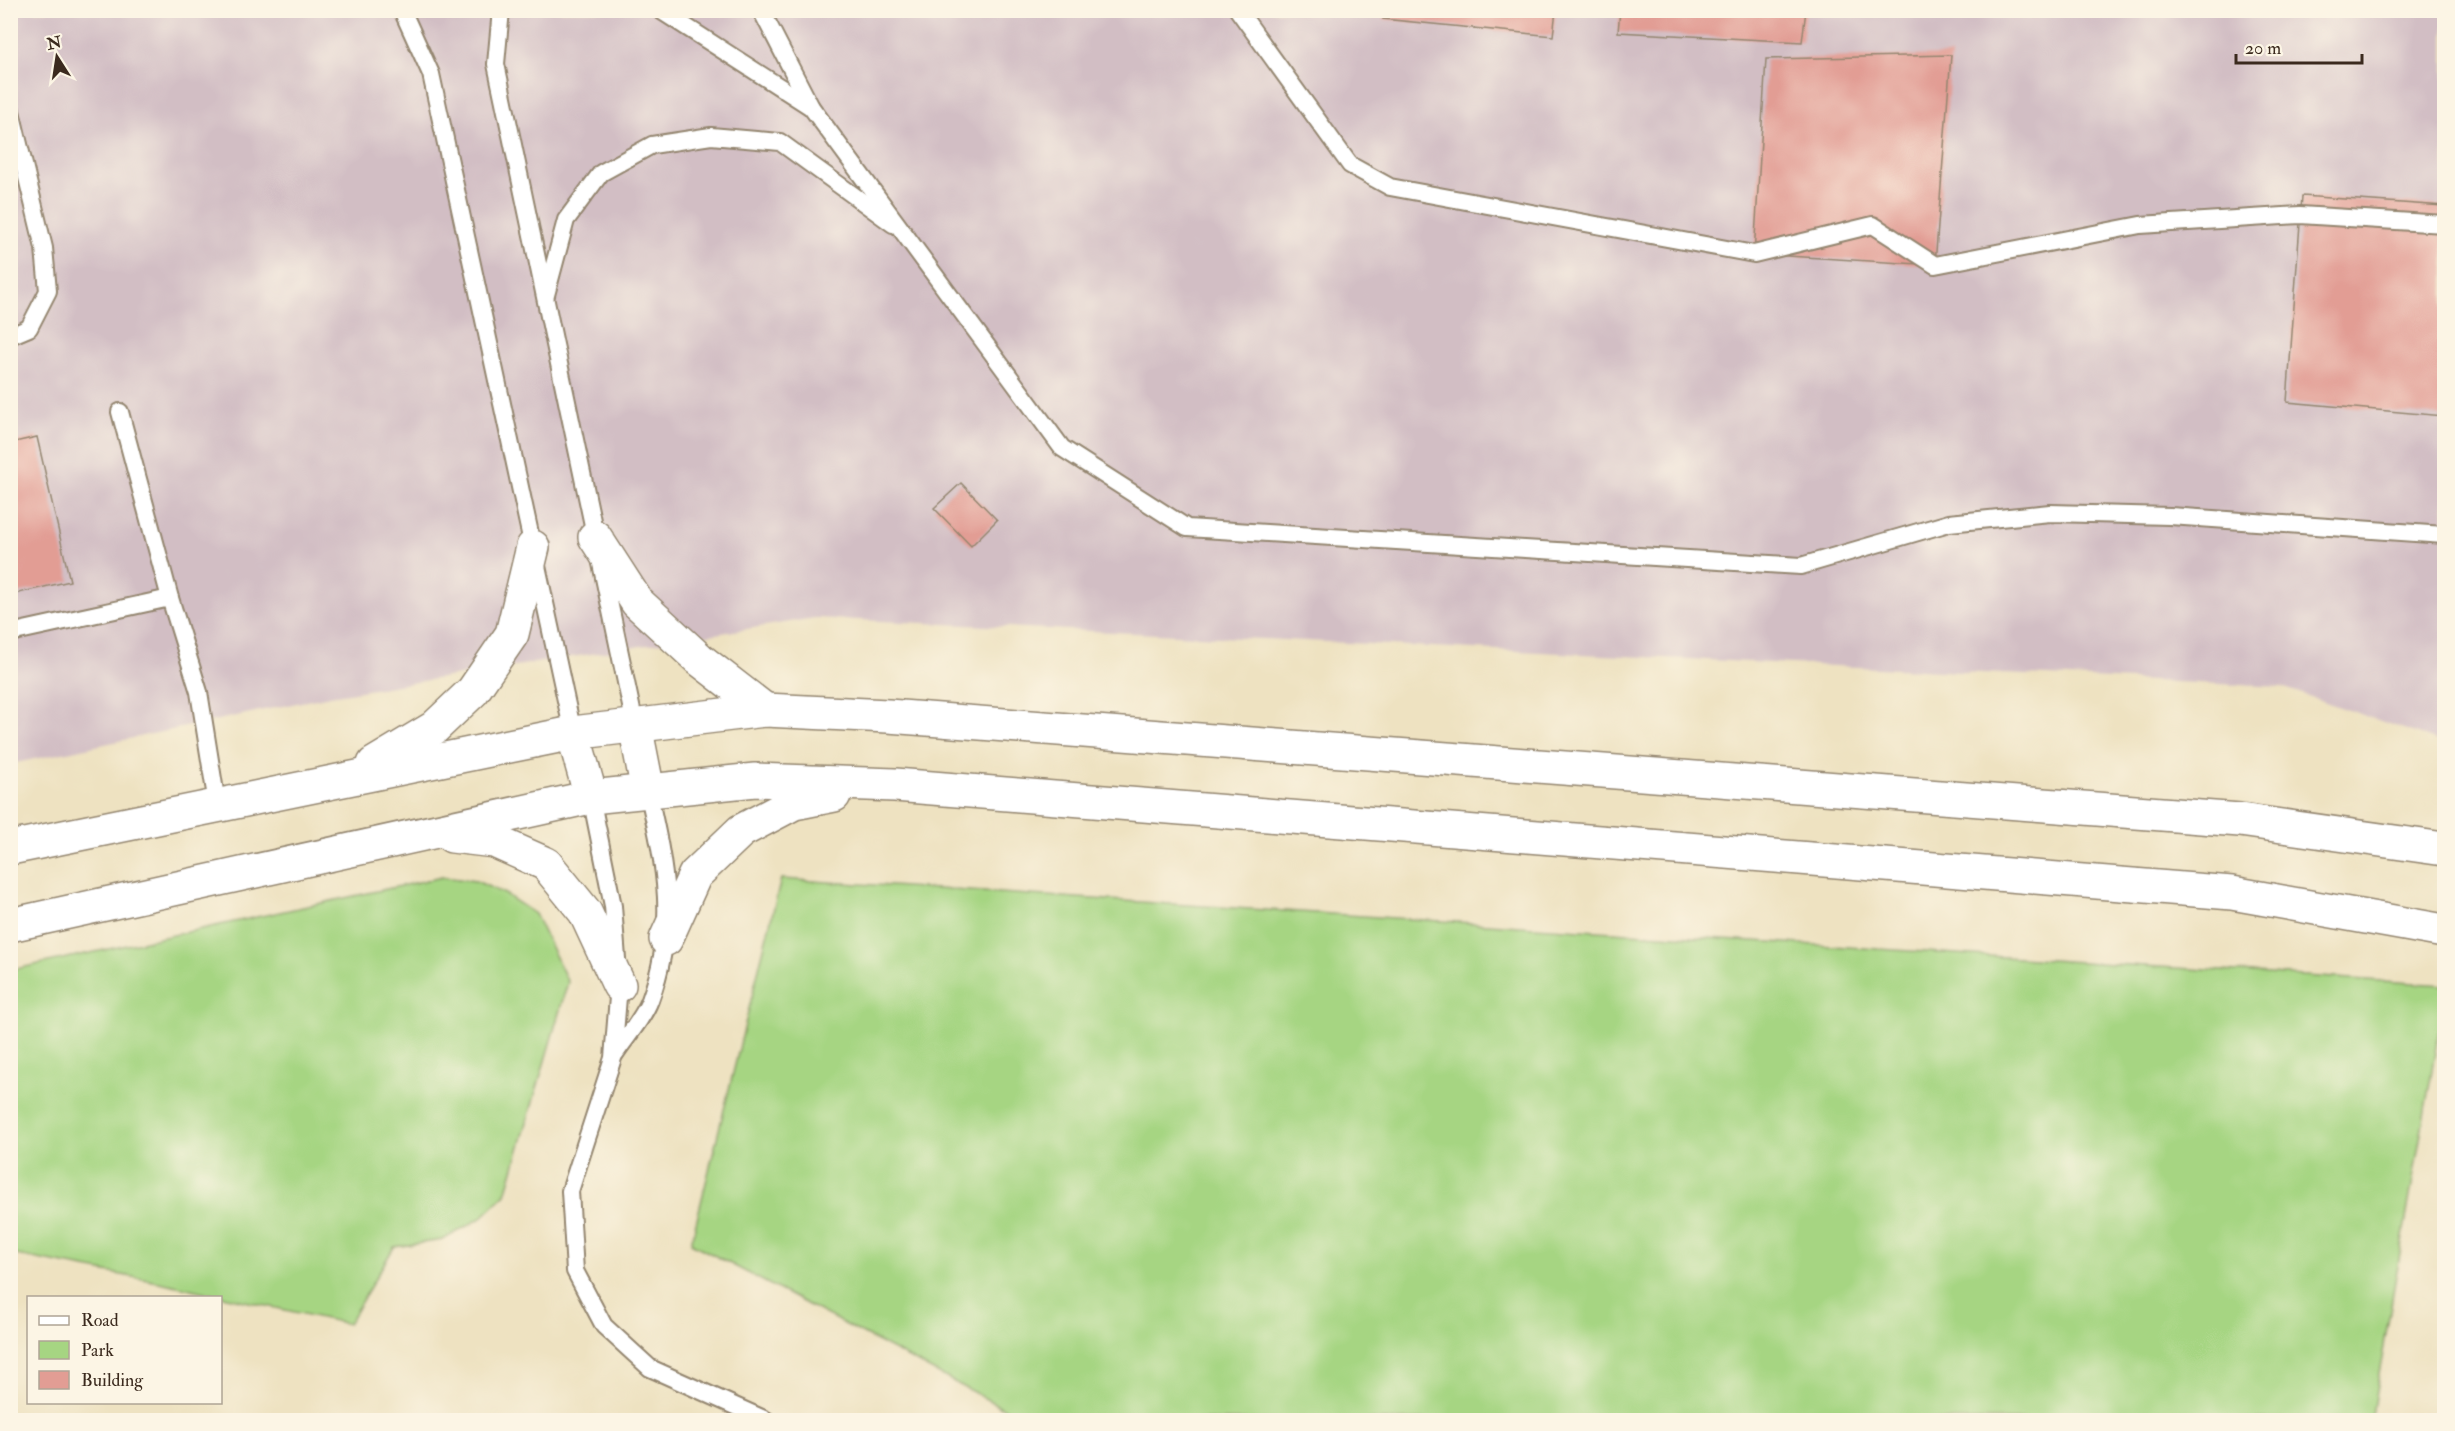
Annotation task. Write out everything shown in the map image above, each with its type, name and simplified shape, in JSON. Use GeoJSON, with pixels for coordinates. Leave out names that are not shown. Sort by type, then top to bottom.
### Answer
{"type":"FeatureCollection","features":[{"type":"Feature","properties":{"kind":"main road"},"geometry":{"type":"LineString","coordinates":[[595,537],[637,602],[699,659],[765,710]]}},
{"type":"Feature","properties":{"kind":"main road"},"geometry":{"type":"LineString","coordinates":[[355,776],[434,728],[473,691],[512,634],[533,547]]}},
{"type":"Feature","properties":{"kind":"main road"},"geometry":{"type":"LineString","coordinates":[[10,848],[573,733],[765,710],[888,717],[2240,820],[2445,849]]}},
{"type":"Feature","properties":{"kind":"main road"},"geometry":{"type":"LineString","coordinates":[[634,726],[648,791]]}},
{"type":"Feature","properties":{"kind":"main road"},"geometry":{"type":"LineString","coordinates":[[573,733],[591,797]]}},
{"type":"Feature","properties":{"kind":"main road"},"geometry":{"type":"LineString","coordinates":[[10,925],[591,797],[755,780],[895,784],[2232,893],[2445,931]]}},
{"type":"Feature","properties":{"kind":"main road"},"geometry":{"type":"LineString","coordinates":[[666,939],[696,875],[741,831],[794,802],[895,784]]}},
{"type":"Feature","properties":{"kind":"main road"},"geometry":{"type":"LineString","coordinates":[[429,833],[494,841],[546,864],[585,912],[619,985]]}},
{"type":"Feature","properties":{"kind":"lane"},"geometry":{"type":"LineString","coordinates":[[402,10],[431,74],[573,733]]}},
{"type":"Feature","properties":{"kind":"lane"},"geometry":{"type":"LineString","coordinates":[[501,10],[496,64],[634,726]]}},
{"type":"Feature","properties":{"kind":"lane"},"geometry":{"type":"LineString","coordinates":[[660,10],[811,107]]}},
{"type":"Feature","properties":{"kind":"lane"},"geometry":{"type":"LineString","coordinates":[[761,10],[811,107],[906,233],[1062,448],[1187,528],[1802,566],[1950,524],[2049,513],[2170,516],[2445,535]]}},
{"type":"Feature","properties":{"kind":"lane"},"geometry":{"type":"LineString","coordinates":[[1238,10],[1350,165],[1390,188],[1754,254],[1873,225],[1935,265],[2140,225],[2300,215],[2445,224]]}},
{"type":"Feature","properties":{"kind":"lane"},"geometry":{"type":"LineString","coordinates":[[10,107],[44,248],[48,291],[29,328],[10,336]]}},
{"type":"Feature","properties":{"kind":"lane"},"geometry":{"type":"LineString","coordinates":[[545,297],[566,220],[601,173],[652,145],[711,136],[780,142],[906,233]]}},
{"type":"Feature","properties":{"kind":"lane"},"geometry":{"type":"LineString","coordinates":[[120,412],[170,598],[199,692],[217,804]]}},
{"type":"Feature","properties":{"kind":"lane"},"geometry":{"type":"LineString","coordinates":[[10,633],[170,598]]}},
{"type":"Feature","properties":{"kind":"lane"},"geometry":{"type":"LineString","coordinates":[[613,1058],[649,1002],[666,939],[666,872],[648,791]]}},
{"type":"Feature","properties":{"kind":"lane"},"geometry":{"type":"LineString","coordinates":[[591,797],[613,906],[619,985],[613,1058],[570,1191],[575,1271],[604,1326],[650,1368],[766,1420]]}},
{"type":"Feature","properties":{"kind":"shaded area"},"geometry":{"type":"Polygon","coordinates":[[[10,11],[2444,11],[2444,743],[2282,687],[815,618],[330,696],[11,764],[10,11]]]}},
{"type":"Feature","properties":{"kind":"green space"},"geometry":{"type":"Polygon","coordinates":[[[442,877],[476,881],[505,894],[535,914],[568,982],[506,1194],[481,1218],[443,1240],[394,1247],[348,1324],[164,1283],[11,1254],[11,970],[442,877]]]}},
{"type":"Feature","properties":{"kind":"green space"},"geometry":{"type":"Polygon","coordinates":[[[781,879],[2444,985],[2444,1001],[2371,1420],[1026,1420],[691,1243],[781,879]]]}},
{"type":"Feature","properties":{"kind":"building"},"geometry":{"type":"Polygon","coordinates":[[[1384,10],[1556,10],[1553,36],[1383,19],[1384,10]]]}},
{"type":"Feature","properties":{"kind":"building"},"geometry":{"type":"Polygon","coordinates":[[[1620,10],[1806,10],[1802,42],[1618,32],[1620,10]]]}},
{"type":"Feature","properties":{"kind":"building"},"geometry":{"type":"Polygon","coordinates":[[[1951,55],[1935,265],[1754,254],[1766,59],[1951,55]]]}},
{"type":"Feature","properties":{"kind":"building"},"geometry":{"type":"Polygon","coordinates":[[[2302,196],[2444,206],[2444,416],[2287,402],[2302,196]]]}},
{"type":"Feature","properties":{"kind":"building"},"geometry":{"type":"Polygon","coordinates":[[[37,437],[70,581],[10,595],[10,443],[37,437]]]}},
{"type":"Feature","properties":{"kind":"building"},"geometry":{"type":"Polygon","coordinates":[[[961,483],[997,520],[971,546],[934,508],[961,483]]]}}]}
